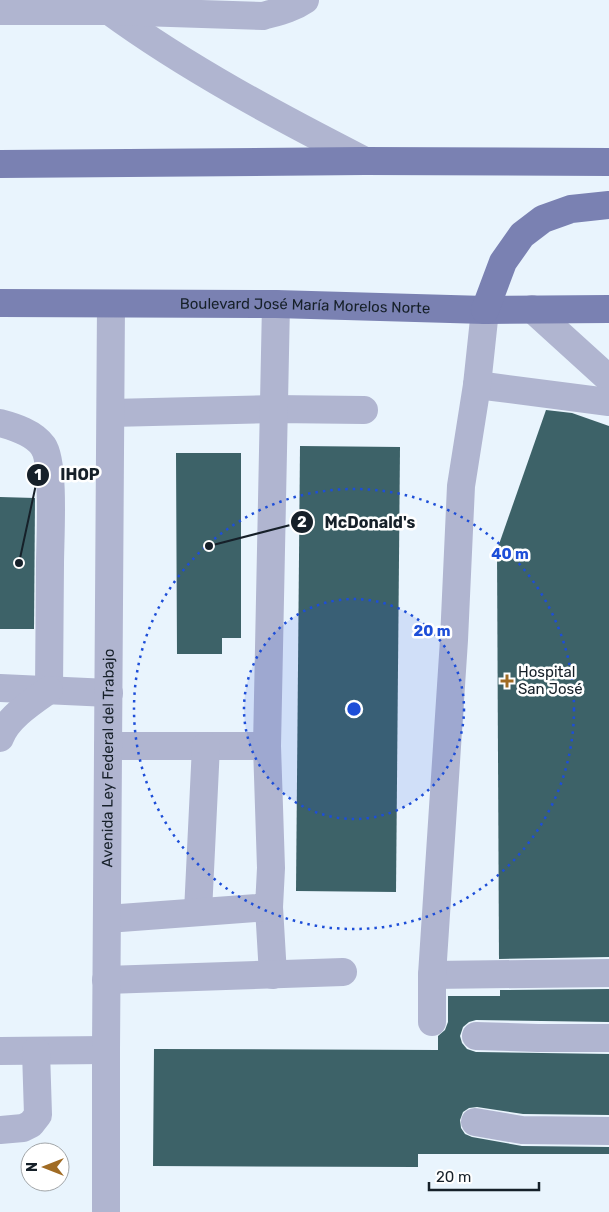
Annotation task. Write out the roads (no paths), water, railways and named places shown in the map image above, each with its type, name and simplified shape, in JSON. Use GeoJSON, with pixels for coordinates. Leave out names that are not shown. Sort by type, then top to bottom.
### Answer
{"type":"FeatureCollection","features":[{"type":"Feature","properties":{"kind":"main road"},"geometry":{"type":"LineString","coordinates":[[0,164],[365,161],[609,162]]}},
{"type":"Feature","properties":{"kind":"main road"},"geometry":{"type":"LineString","coordinates":[[485,310],[503,262],[522,235],[543,219],[552,215],[571,209],[609,205]]}},
{"type":"Feature","properties":{"kind":"main road","name":"Boulevard José María Morelos Norte"},"geometry":{"type":"LineString","coordinates":[[0,303],[276,304],[485,310],[609,308]]}},
{"type":"Feature","properties":{"kind":"street"},"geometry":{"type":"LineString","coordinates":[[0,10],[108,6],[263,16],[283,11],[305,0]]}},
{"type":"Feature","properties":{"kind":"street"},"geometry":{"type":"LineString","coordinates":[[108,6],[137,32],[184,61],[299,127],[365,161]]}},
{"type":"Feature","properties":{"kind":"street","name":"Avenida Ley Federal del Trabajo"},"geometry":{"type":"LineString","coordinates":[[106,1212],[111,304]]}},
{"type":"Feature","properties":{"kind":"street"},"geometry":{"type":"LineString","coordinates":[[273,976],[269,907],[268,746],[276,304]]}},
{"type":"Feature","properties":{"kind":"street"},"geometry":{"type":"LineString","coordinates":[[532,309],[609,379]]}},
{"type":"Feature","properties":{"kind":"street"},"geometry":{"type":"LineString","coordinates":[[432,1022],[432,975],[454,640],[461,486],[477,385],[485,310]]}},
{"type":"Feature","properties":{"kind":"street"},"geometry":{"type":"LineString","coordinates":[[477,385],[609,402]]}},
{"type":"Feature","properties":{"kind":"street"},"geometry":{"type":"LineString","coordinates":[[111,412],[274,409],[364,410]]}},
{"type":"Feature","properties":{"kind":"street"},"geometry":{"type":"LineString","coordinates":[[0,423],[14,426],[30,434],[43,446],[48,460],[51,502],[48,690]]}},
{"type":"Feature","properties":{"kind":"street"},"geometry":{"type":"LineString","coordinates":[[0,688],[109,693]]}},
{"type":"Feature","properties":{"kind":"street"},"geometry":{"type":"LineString","coordinates":[[0,738],[2,732],[24,707],[48,690]]}},
{"type":"Feature","properties":{"kind":"street"},"geometry":{"type":"LineString","coordinates":[[108,746],[268,746]]}},
{"type":"Feature","properties":{"kind":"street"},"geometry":{"type":"LineString","coordinates":[[198,912],[206,746]]}},
{"type":"Feature","properties":{"kind":"street"},"geometry":{"type":"LineString","coordinates":[[107,919],[269,907]]}},
{"type":"Feature","properties":{"kind":"street"},"geometry":{"type":"LineString","coordinates":[[106,980],[273,976],[342,972]]}},
{"type":"Feature","properties":{"kind":"street"},"geometry":{"type":"LineString","coordinates":[[432,975],[609,973]]}},
{"type":"Feature","properties":{"kind":"street"},"geometry":{"type":"LineString","coordinates":[[476,1036],[609,1038]]}},
{"type":"Feature","properties":{"kind":"street"},"geometry":{"type":"LineString","coordinates":[[0,1051],[106,1050]]}},
{"type":"Feature","properties":{"kind":"street"},"geometry":{"type":"LineString","coordinates":[[0,1130],[23,1128],[31,1124],[38,1115],[36,1051]]}},
{"type":"Feature","properties":{"kind":"street"},"geometry":{"type":"LineString","coordinates":[[476,1122],[522,1130],[609,1130]]}},
{"type":"Feature","properties":{"kind":"place","name":"McDonald's"},"geometry":{"type":"Point","coordinates":[209,546]}},
{"type":"Feature","properties":{"kind":"place","name":"IHOP"},"geometry":{"type":"Point","coordinates":[19,563]}},
{"type":"Feature","properties":{"kind":"place","name":"Hospital San José"},"geometry":{"type":"Point","coordinates":[507,681]}}]}
